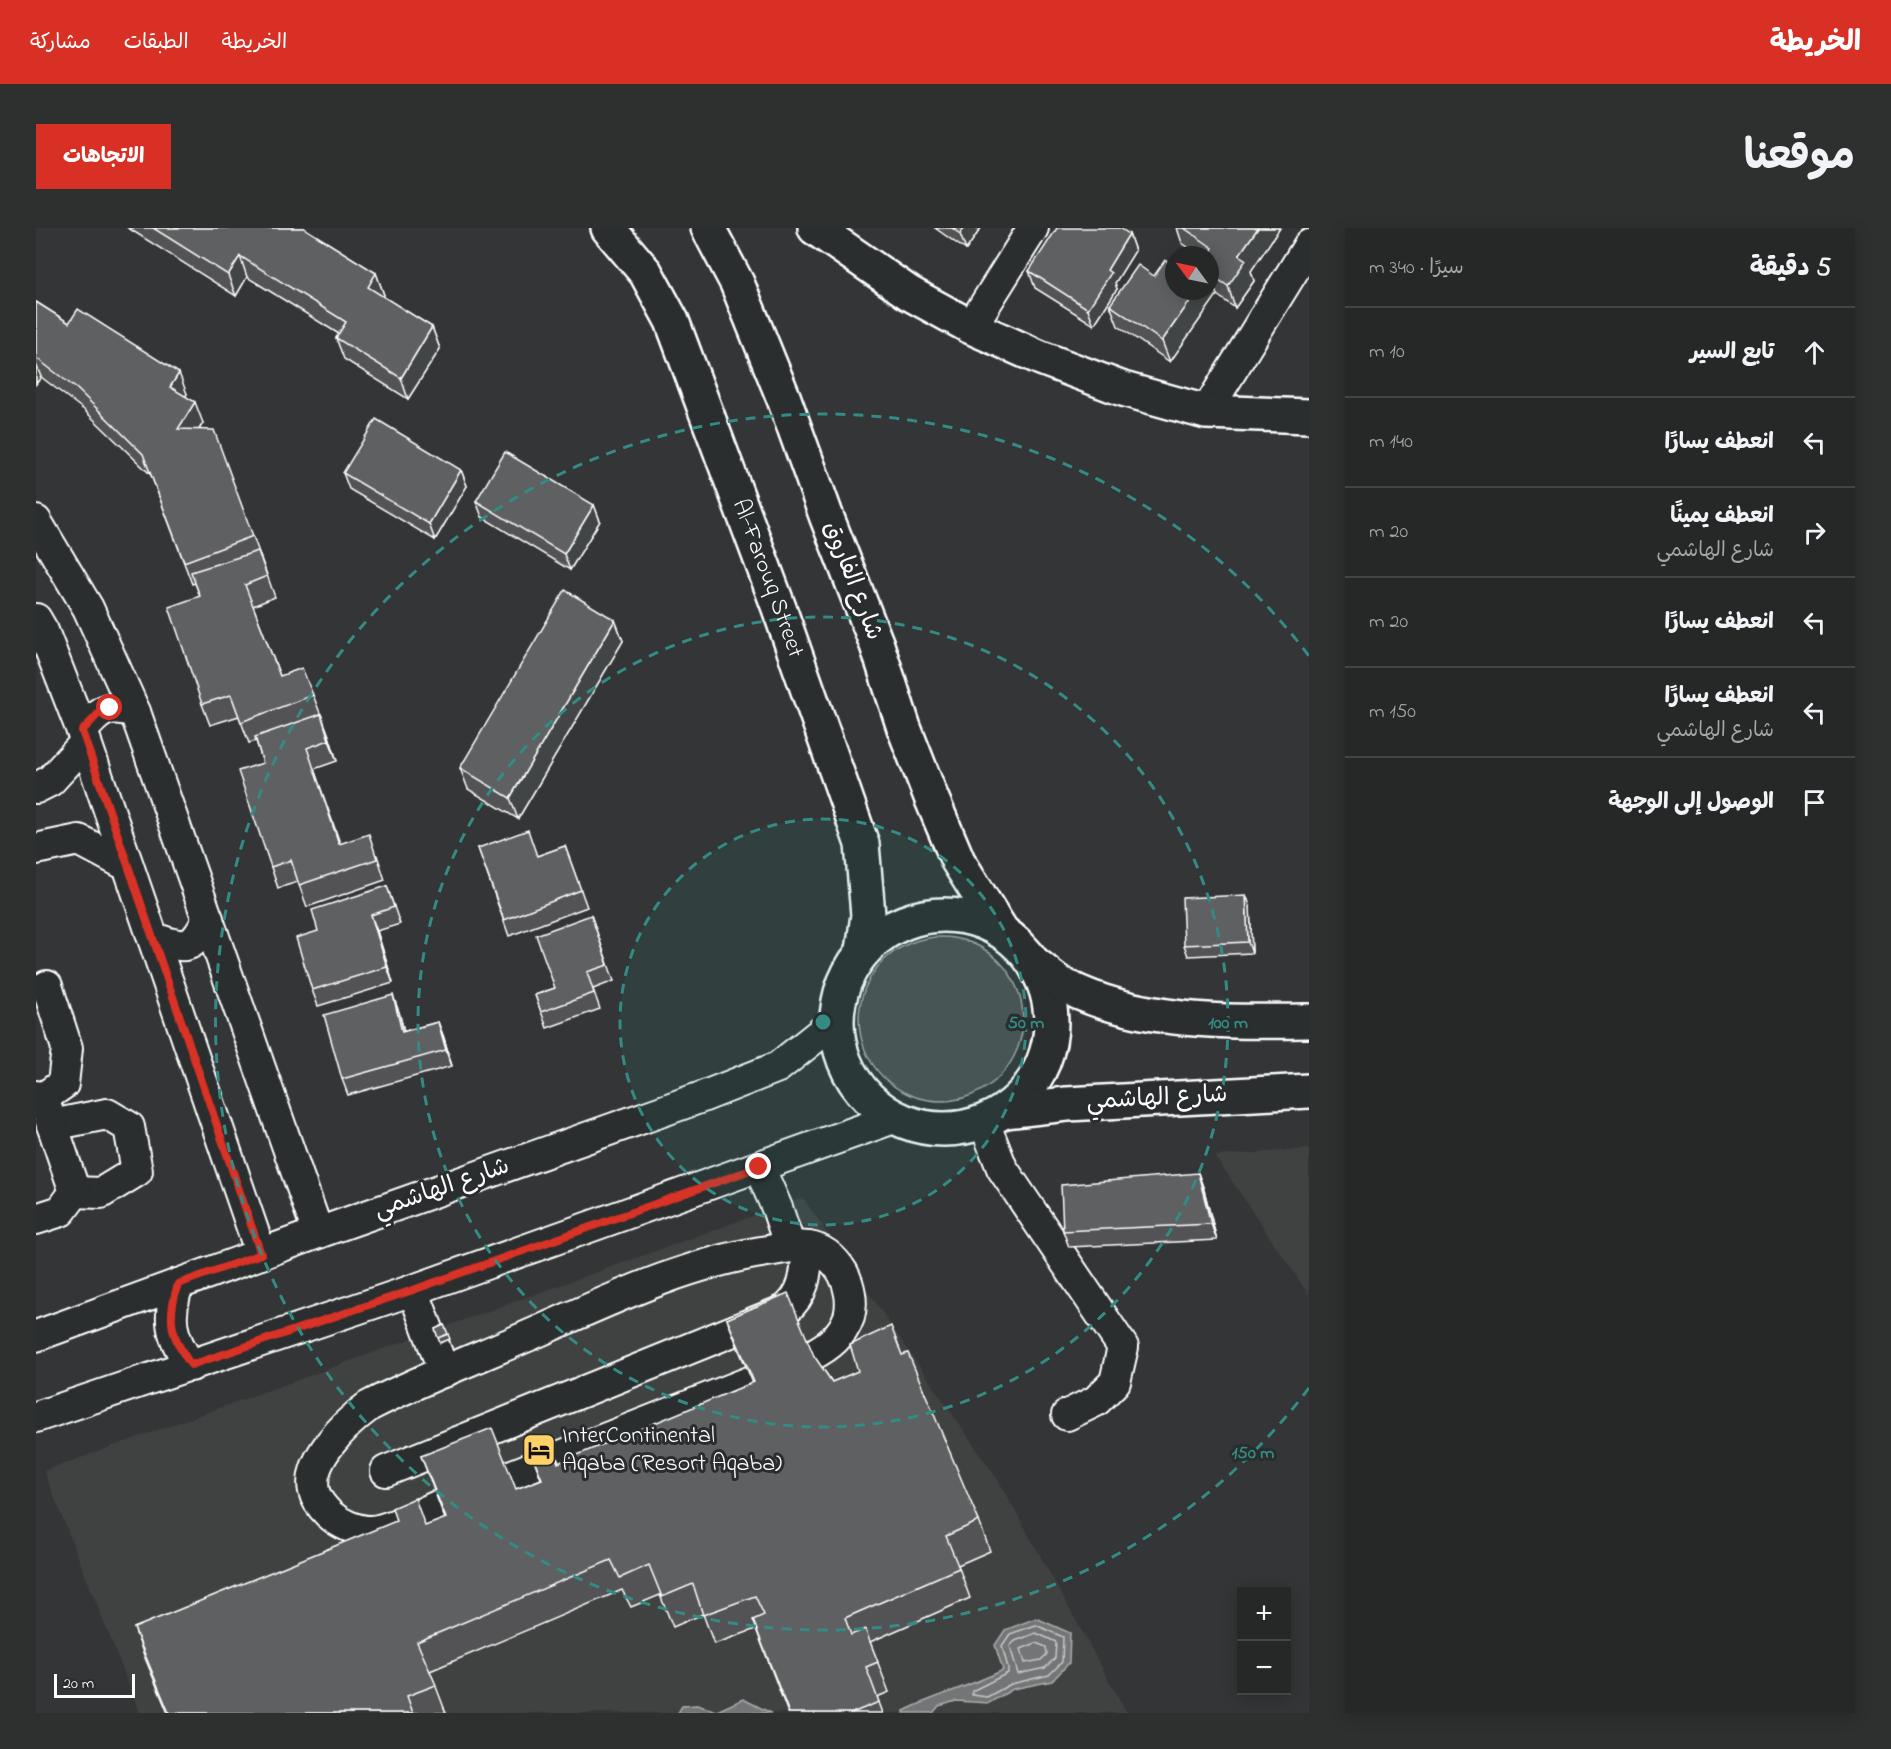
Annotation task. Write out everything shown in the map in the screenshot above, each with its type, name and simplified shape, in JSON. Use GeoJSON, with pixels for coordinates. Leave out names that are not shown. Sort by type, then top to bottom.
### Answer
{"type":"FeatureCollection","features":[{"type":"Feature","properties":{"kind":"main road","name":"Al-Farouq Street"},"geometry":{"type":"LineString","coordinates":[[609,228],[646,273],[672,321],[862,844],[868,915],[863,951]]}},
{"type":"Feature","properties":{"kind":"main road","name":"شارع الفاروق"},"geometry":{"type":"LineString","coordinates":[[708,228],[737,283],[784,399],[827,518],[877,645],[904,728],[935,808],[958,861],[1001,930]]}},
{"type":"Feature","properties":{"kind":"main road"},"geometry":{"type":"LineString","coordinates":[[815,228],[909,293],[971,327],[1041,358],[1123,389],[1206,411],[1309,416]]}},
{"type":"Feature","properties":{"kind":"main road"},"geometry":{"type":"LineString","coordinates":[[863,951],[882,934],[904,922],[928,916],[954,915],[978,920],[1001,930],[1020,945],[1035,964],[1063,986],[1093,998],[1138,1011],[1202,1021],[1309,1021]]}},
{"type":"Feature","properties":{"kind":"main road","name":"شارع الهاشمي"},"geometry":{"type":"LineString","coordinates":[[863,951],[849,972],[840,996],[837,1020],[840,1050],[851,1078],[870,1101],[894,1118],[916,1127],[939,1130],[962,1128],[995,1117],[1067,1104],[1309,1091]]}},
{"type":"Feature","properties":{"kind":"main road"},"geometry":{"type":"LineString","coordinates":[[995,1117],[1029,1088],[1045,1059],[1052,1027],[1048,994],[1035,964]]}},
{"type":"Feature","properties":{"kind":"street"},"geometry":{"type":"LineString","coordinates":[[971,327],[1033,228]]}},
{"type":"Feature","properties":{"kind":"street"},"geometry":{"type":"LineString","coordinates":[[1206,411],[1309,245]]}},
{"type":"Feature","properties":{"kind":"street"},"geometry":{"type":"LineString","coordinates":[[39,532],[88,608],[135,712],[318,1233]]}},
{"type":"Feature","properties":{"kind":"street"},"geometry":{"type":"LineString","coordinates":[[36,619],[43,631],[84,736],[261,1254]]}},
{"type":"Feature","properties":{"kind":"street"},"geometry":{"type":"LineString","coordinates":[[36,788],[50,781],[100,712],[110,708],[122,708],[135,712]]}},
{"type":"Feature","properties":{"kind":"street"},"geometry":{"type":"LineString","coordinates":[[36,849],[79,840],[128,866]]}},
{"type":"Feature","properties":{"kind":"street"},"geometry":{"type":"LineString","coordinates":[[153,938],[173,945],[187,945],[198,938],[208,919]]}},
{"type":"Feature","properties":{"kind":"street"},"geometry":{"type":"LineString","coordinates":[[44,1106],[63,1084],[68,1048],[47,986]]}},
{"type":"Feature","properties":{"kind":"street","name":"شارع الهاشمي"},"geometry":{"type":"LineString","coordinates":[[36,1336],[702,1097],[778,1067],[837,1020]]}},
{"type":"Feature","properties":{"kind":"street"},"geometry":{"type":"LineString","coordinates":[[44,1106],[107,1114],[129,1127],[137,1171],[101,1193],[75,1192]]}},
{"type":"Feature","properties":{"kind":"street"},"geometry":{"type":"LineString","coordinates":[[44,1106],[75,1192]]}},
{"type":"Feature","properties":{"kind":"street"},"geometry":{"type":"LineString","coordinates":[[995,1117],[1002,1168],[1123,1347],[1115,1382],[1096,1401],[1068,1415]]}},
{"type":"Feature","properties":{"kind":"street"},"geometry":{"type":"LineString","coordinates":[[36,1417],[413,1290],[894,1118]]}},
{"type":"Feature","properties":{"kind":"street"},"geometry":{"type":"LineString","coordinates":[[386,1471],[785,1310],[794,1303],[804,1285],[799,1247],[777,1208],[759,1167]]}},
{"type":"Feature","properties":{"kind":"street"},"geometry":{"type":"LineString","coordinates":[[36,1218],[61,1211],[75,1192]]}},
{"type":"Feature","properties":{"kind":"street"},"geometry":{"type":"LineString","coordinates":[[440,1505],[372,1531],[357,1529],[331,1516],[321,1504],[314,1491],[315,1475],[329,1446],[354,1417],[386,1397],[646,1285],[718,1261],[799,1247],[825,1252],[838,1264],[847,1279],[851,1297],[849,1315],[842,1332],[828,1347],[812,1354]]}},
{"type":"Feature","properties":{"kind":"street"},"geometry":{"type":"LineString","coordinates":[[178,1284],[171,1305],[171,1327],[178,1348],[191,1365]]}},
{"type":"Feature","properties":{"kind":"street"},"geometry":{"type":"LineString","coordinates":[[413,1290],[444,1372]]}},
{"type":"Feature","properties":{"kind":"street"},"geometry":{"type":"LineString","coordinates":[[510,1476],[752,1381]]}},
{"type":"Feature","properties":{"kind":"shaded area"},"geometry":{"type":"Polygon","coordinates":[[[941,937],[972,944],[999,961],[1016,988],[1023,1019],[1016,1050],[999,1077],[972,1094],[941,1101],[910,1094],[883,1077],[866,1050],[859,1019],[866,988],[883,961],[910,944],[941,937]]]}},
{"type":"Feature","properties":{"kind":"shaded area"},"geometry":{"type":"Polygon","coordinates":[[[1309,1149],[1309,1295],[1215,1156],[1309,1149]]]}},
{"type":"Feature","properties":{"kind":"shaded area","name":"InterContinental Aqaba (Resort Aqaba)"},"geometry":{"type":"Polygon","coordinates":[[[803,1198],[1000,1483],[1127,1713],[140,1713],[44,1471],[803,1198]]]}},
{"type":"Feature","properties":{"kind":"water"},"geometry":{"type":"Polygon","coordinates":[[[1036,1618],[1070,1633],[1069,1663],[1052,1681],[1013,1689],[989,1703],[956,1701],[939,1706],[933,1713],[904,1713],[916,1705],[1003,1670],[995,1645],[1005,1630],[1036,1618]]]}},
{"type":"Feature","properties":{"kind":"water"},"geometry":{"type":"Polygon","coordinates":[[[743,1699],[771,1713],[678,1713],[682,1706],[697,1705],[717,1711],[743,1699]]]}},
{"type":"Feature","properties":{"kind":"building"},"geometry":{"type":"Polygon","coordinates":[[[153,228],[304,228],[376,273],[368,287],[432,327],[401,378],[336,338],[346,322],[240,256],[228,275],[153,228]]]}},
{"type":"Feature","properties":{"kind":"building"},"geometry":{"type":"Polygon","coordinates":[[[952,228],[964,228],[960,234],[952,228]]]}},
{"type":"Feature","properties":{"kind":"building"},"geometry":{"type":"Polygon","coordinates":[[[1057,228],[1120,228],[1129,234],[1107,270],[1111,273],[1088,309],[1029,271],[1057,228]]]}},
{"type":"Feature","properties":{"kind":"building"},"geometry":{"type":"Polygon","coordinates":[[[1184,228],[1258,228],[1239,255],[1246,260],[1228,286],[1219,280],[1219,246],[1210,246],[1184,228]]]}},
{"type":"Feature","properties":{"kind":"building"},"geometry":{"type":"Polygon","coordinates":[[[1165,260],[1165,300],[1191,300],[1162,341],[1110,305],[1138,265],[1154,276],[1165,260]]]}},
{"type":"Feature","properties":{"kind":"building"},"geometry":{"type":"Polygon","coordinates":[[[36,302],[69,323],[78,309],[179,373],[170,387],[195,402],[178,429],[214,430],[253,536],[184,562],[143,454],[77,389],[36,358],[36,302]]]}},
{"type":"Feature","properties":{"kind":"building"},"geometry":{"type":"Polygon","coordinates":[[[376,419],[461,470],[429,524],[343,473],[376,419]]]}},
{"type":"Feature","properties":{"kind":"building"},"geometry":{"type":"Polygon","coordinates":[[[505,452],[594,505],[564,554],[476,501],[505,452]]]}},
{"type":"Feature","properties":{"kind":"building"},"geometry":{"type":"Polygon","coordinates":[[[258,551],[267,576],[245,585],[280,676],[302,668],[313,695],[241,722],[231,695],[202,704],[169,607],[200,596],[191,572],[258,551]]]}},
{"type":"Feature","properties":{"kind":"building"},"geometry":{"type":"Polygon","coordinates":[[[565,590],[615,620],[510,798],[460,768],[565,590]]]}},
{"type":"Feature","properties":{"kind":"building"},"geometry":{"type":"Polygon","coordinates":[[[321,714],[329,740],[307,748],[339,844],[369,834],[377,859],[299,885],[291,860],[271,867],[238,771],[263,763],[255,737],[321,714]]]}},
{"type":"Feature","properties":{"kind":"building"},"geometry":{"type":"Polygon","coordinates":[[[528,830],[537,856],[565,846],[581,890],[504,920],[478,848],[528,830]]]}},
{"type":"Feature","properties":{"kind":"building"},"geometry":{"type":"Polygon","coordinates":[[[387,886],[394,907],[371,915],[387,967],[312,990],[296,938],[318,931],[312,910],[387,886]]]}},
{"type":"Feature","properties":{"kind":"building"},"geometry":{"type":"Polygon","coordinates":[[[1246,895],[1248,942],[1184,945],[1182,898],[1246,895]]]}},
{"type":"Feature","properties":{"kind":"building"},"geometry":{"type":"Polygon","coordinates":[[[591,915],[608,965],[587,972],[594,993],[541,1012],[535,995],[555,988],[536,935],[591,915]]]}},
{"type":"Feature","properties":{"kind":"building"},"geometry":{"type":"Polygon","coordinates":[[[393,995],[402,1032],[438,1022],[446,1050],[342,1079],[324,1015],[393,995]]]}},
{"type":"Feature","properties":{"kind":"building"},"geometry":{"type":"Polygon","coordinates":[[[1198,1173],[1211,1224],[1063,1231],[1061,1185],[1198,1173]]]}},
{"type":"Feature","properties":{"kind":"building"},"geometry":{"type":"Polygon","coordinates":[[[788,1293],[814,1356],[832,1382],[858,1371],[850,1345],[891,1326],[902,1355],[908,1353],[979,1521],[946,1536],[959,1568],[845,1618],[851,1635],[865,1629],[878,1662],[866,1667],[879,1702],[852,1713],[789,1713],[753,1620],[764,1615],[755,1596],[703,1615],[693,1584],[662,1597],[649,1565],[620,1578],[611,1560],[417,1642],[436,1685],[407,1696],[413,1713],[169,1713],[134,1628],[396,1521],[392,1508],[415,1498],[425,1526],[446,1518],[421,1456],[492,1428],[516,1489],[542,1479],[532,1454],[553,1446],[558,1463],[754,1382],[727,1319],[788,1293]]]}},
{"type":"Feature","properties":{"kind":"building"},"geometry":{"type":"Polygon","coordinates":[[[444,1325],[448,1334],[438,1338],[435,1329],[444,1325]]]}},
{"type":"Feature","properties":{"kind":"place","name":"InterContinental Aqaba (Resort Aqaba)"},"geometry":{"type":"Point","coordinates":[539,1450]}},
{"type":"Feature","properties":{"kind":"route"},"geometry":{"type":"LineString","coordinates":[[110,708],[92,718],[82,731],[261,1254],[178,1284],[171,1305],[171,1327],[178,1348],[191,1365],[413,1290],[759,1167]]}}]}
